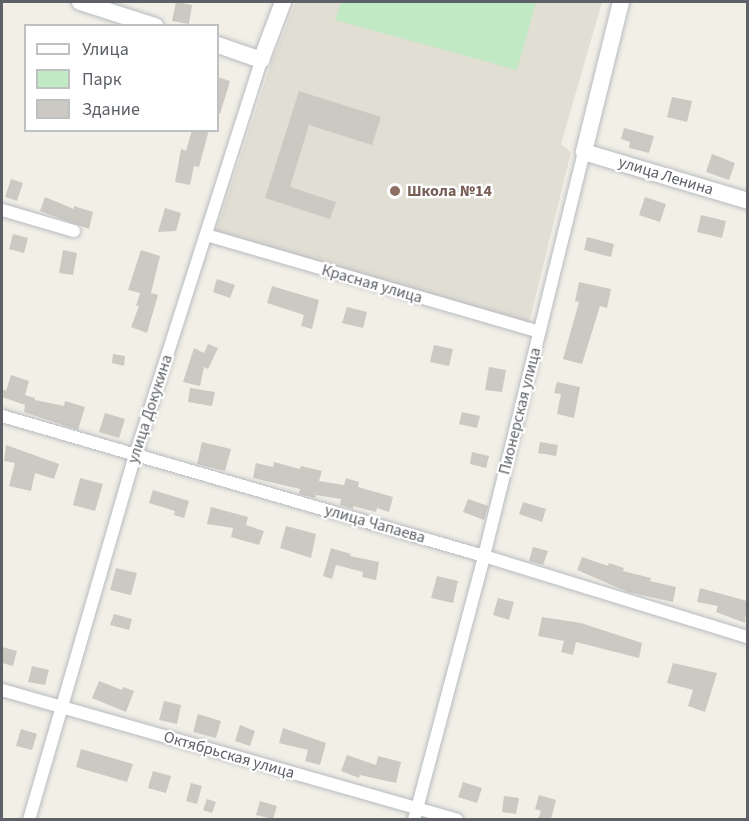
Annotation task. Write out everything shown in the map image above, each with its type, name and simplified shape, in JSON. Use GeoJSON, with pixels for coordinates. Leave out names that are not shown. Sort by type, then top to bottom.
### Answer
{"type":"FeatureCollection","features":[{"type":"Feature","properties":{"kind":"street"},"geometry":{"type":"LineString","coordinates":[[80,2],[149,24]]}},
{"type":"Feature","properties":{"kind":"street","name":"улица Докукина"},"geometry":{"type":"LineString","coordinates":[[29,819],[135,456],[261,60],[283,2]]}},
{"type":"Feature","properties":{"kind":"street","name":"Пионерская улица"},"geometry":{"type":"LineString","coordinates":[[416,814],[484,556],[621,2]]}},
{"type":"Feature","properties":{"kind":"street"},"geometry":{"type":"LineString","coordinates":[[219,45],[261,60]]}},
{"type":"Feature","properties":{"kind":"street","name":"улица Ленина"},"geometry":{"type":"LineString","coordinates":[[584,152],[747,201]]}},
{"type":"Feature","properties":{"kind":"street"},"geometry":{"type":"LineString","coordinates":[[2,210],[74,231]]}},
{"type":"Feature","properties":{"kind":"street","name":"Красная улица"},"geometry":{"type":"LineString","coordinates":[[206,235],[539,332]]}},
{"type":"Feature","properties":{"kind":"street","name":"улица Чапаева"},"geometry":{"type":"LineString","coordinates":[[2,416],[484,556],[747,637]]}},
{"type":"Feature","properties":{"kind":"street","name":"Октябрьская улица"},"geometry":{"type":"LineString","coordinates":[[2,690],[416,814],[457,819]]}},
{"type":"Feature","properties":{"kind":"shaded area","name":"Школа №14"},"geometry":{"type":"Polygon","coordinates":[[[296,2],[602,2],[561,144],[571,152],[529,323],[216,231],[272,61],[296,2]]]}},
{"type":"Feature","properties":{"kind":"green space"},"geometry":{"type":"Polygon","coordinates":[[[341,2],[536,2],[517,70],[335,20],[341,2]]]}},
{"type":"Feature","properties":{"kind":"building"},"geometry":{"type":"Polygon","coordinates":[[[176,2],[192,5],[189,24],[172,21],[176,2]]]}},
{"type":"Feature","properties":{"kind":"building"},"geometry":{"type":"Polygon","coordinates":[[[219,77],[230,81],[219,114],[219,77]]]}},
{"type":"Feature","properties":{"kind":"building"},"geometry":{"type":"Polygon","coordinates":[[[299,91],[381,117],[372,145],[309,125],[290,187],[336,202],[330,219],[265,198],[299,91]]]}},
{"type":"Feature","properties":{"kind":"building"},"geometry":{"type":"Polygon","coordinates":[[[672,97],[692,101],[687,122],[667,117],[672,97]]]}},
{"type":"Feature","properties":{"kind":"building"},"geometry":{"type":"Polygon","coordinates":[[[624,128],[654,136],[649,153],[629,148],[630,142],[621,139],[624,128]]]}},
{"type":"Feature","properties":{"kind":"building"},"geometry":{"type":"Polygon","coordinates":[[[191,132],[208,132],[199,167],[194,166],[190,185],[175,182],[181,149],[186,151],[191,132]]]}},
{"type":"Feature","properties":{"kind":"building"},"geometry":{"type":"Polygon","coordinates":[[[712,154],[735,163],[729,180],[706,172],[712,154]]]}},
{"type":"Feature","properties":{"kind":"building"},"geometry":{"type":"Polygon","coordinates":[[[11,179],[23,183],[17,201],[5,197],[11,179]]]}},
{"type":"Feature","properties":{"kind":"building"},"geometry":{"type":"Polygon","coordinates":[[[45,197],[74,209],[74,206],[93,212],[89,229],[40,211],[45,197]]]}},
{"type":"Feature","properties":{"kind":"building"},"geometry":{"type":"Polygon","coordinates":[[[645,197],[666,204],[660,222],[639,215],[645,197]]]}},
{"type":"Feature","properties":{"kind":"building"},"geometry":{"type":"Polygon","coordinates":[[[165,208],[181,213],[176,231],[158,232],[165,208]]]}},
{"type":"Feature","properties":{"kind":"building"},"geometry":{"type":"Polygon","coordinates":[[[701,215],[726,221],[722,238],[697,232],[701,215]]]}},
{"type":"Feature","properties":{"kind":"building"},"geometry":{"type":"Polygon","coordinates":[[[13,234],[28,238],[24,253],[9,249],[13,234]]]}},
{"type":"Feature","properties":{"kind":"building"},"geometry":{"type":"Polygon","coordinates":[[[587,237],[614,244],[611,257],[584,250],[587,237]]]}},
{"type":"Feature","properties":{"kind":"building"},"geometry":{"type":"Polygon","coordinates":[[[63,250],[77,253],[73,275],[59,273],[63,250]]]}},
{"type":"Feature","properties":{"kind":"building"},"geometry":{"type":"Polygon","coordinates":[[[141,250],[160,256],[151,293],[158,295],[147,333],[131,327],[139,306],[136,306],[140,293],[128,290],[141,250]]]}},
{"type":"Feature","properties":{"kind":"building"},"geometry":{"type":"Polygon","coordinates":[[[217,279],[235,285],[230,298],[213,292],[217,279]]]}},
{"type":"Feature","properties":{"kind":"building"},"geometry":{"type":"Polygon","coordinates":[[[579,282],[611,289],[607,308],[600,306],[582,364],[563,359],[579,302],[575,301],[579,282]]]}},
{"type":"Feature","properties":{"kind":"building"},"geometry":{"type":"Polygon","coordinates":[[[272,286],[319,300],[312,329],[301,326],[304,315],[267,303],[272,286]]]}},
{"type":"Feature","properties":{"kind":"building"},"geometry":{"type":"Polygon","coordinates":[[[347,307],[367,312],[363,328],[342,323],[347,307]]]}},
{"type":"Feature","properties":{"kind":"building"},"geometry":{"type":"Polygon","coordinates":[[[208,344],[218,348],[208,369],[204,367],[200,386],[183,382],[194,348],[204,353],[208,344]]]}},
{"type":"Feature","properties":{"kind":"building"},"geometry":{"type":"Polygon","coordinates":[[[434,345],[453,349],[449,366],[430,362],[434,345]]]}},
{"type":"Feature","properties":{"kind":"building"},"geometry":{"type":"Polygon","coordinates":[[[113,354],[125,356],[124,366],[112,363],[113,354]]]}},
{"type":"Feature","properties":{"kind":"building"},"geometry":{"type":"Polygon","coordinates":[[[489,367],[506,370],[502,392],[485,390],[489,367]]]}},
{"type":"Feature","properties":{"kind":"building"},"geometry":{"type":"Polygon","coordinates":[[[11,375],[29,381],[25,395],[35,400],[64,406],[65,401],[85,407],[78,430],[24,412],[25,405],[2,397],[2,389],[6,391],[11,375]]]}},
{"type":"Feature","properties":{"kind":"building"},"geometry":{"type":"Polygon","coordinates":[[[557,382],[580,387],[574,418],[557,414],[561,394],[554,393],[557,382]]]}},
{"type":"Feature","properties":{"kind":"building"},"geometry":{"type":"Polygon","coordinates":[[[190,388],[215,392],[212,406],[188,402],[190,388]]]}},
{"type":"Feature","properties":{"kind":"building"},"geometry":{"type":"Polygon","coordinates":[[[462,412],[480,416],[477,428],[459,424],[462,412]]]}},
{"type":"Feature","properties":{"kind":"building"},"geometry":{"type":"Polygon","coordinates":[[[105,413],[125,419],[119,438],[99,432],[105,413]]]}},
{"type":"Feature","properties":{"kind":"building"},"geometry":{"type":"Polygon","coordinates":[[[202,442],[231,449],[225,471],[197,464],[202,442]]]}},
{"type":"Feature","properties":{"kind":"building"},"geometry":{"type":"Polygon","coordinates":[[[540,442],[558,445],[556,456],[538,453],[540,442]]]}},
{"type":"Feature","properties":{"kind":"building"},"geometry":{"type":"Polygon","coordinates":[[[6,445],[59,464],[54,479],[35,473],[31,491],[9,486],[15,463],[4,461],[6,445]]]}},
{"type":"Feature","properties":{"kind":"building"},"geometry":{"type":"Polygon","coordinates":[[[472,452],[489,456],[486,468],[470,464],[472,452]]]}},
{"type":"Feature","properties":{"kind":"building"},"geometry":{"type":"Polygon","coordinates":[[[274,462],[300,469],[301,466],[322,471],[319,481],[344,485],[346,478],[359,482],[358,487],[393,497],[389,512],[377,508],[376,512],[353,506],[353,509],[340,505],[341,499],[316,495],[315,498],[299,494],[300,489],[253,478],[256,463],[273,467],[274,462]]]}},
{"type":"Feature","properties":{"kind":"building"},"geometry":{"type":"Polygon","coordinates":[[[80,478],[103,484],[95,511],[73,505],[80,478]]]}},
{"type":"Feature","properties":{"kind":"building"},"geometry":{"type":"Polygon","coordinates":[[[153,490],[189,501],[184,518],[174,515],[175,511],[149,503],[153,490]]]}},
{"type":"Feature","properties":{"kind":"building"},"geometry":{"type":"Polygon","coordinates":[[[468,499],[488,506],[484,520],[463,512],[468,499]]]}},
{"type":"Feature","properties":{"kind":"building"},"geometry":{"type":"Polygon","coordinates":[[[523,502],[546,509],[542,522],[519,514],[523,502]]]}},
{"type":"Feature","properties":{"kind":"building"},"geometry":{"type":"Polygon","coordinates":[[[211,507],[248,517],[246,525],[264,531],[259,545],[231,537],[233,528],[207,524],[211,507]]]}},
{"type":"Feature","properties":{"kind":"building"},"geometry":{"type":"Polygon","coordinates":[[[286,526],[316,534],[311,558],[280,548],[286,526]]]}},
{"type":"Feature","properties":{"kind":"building"},"geometry":{"type":"Polygon","coordinates":[[[533,547],[548,551],[543,565],[529,561],[533,547]]]}},
{"type":"Feature","properties":{"kind":"building"},"geometry":{"type":"Polygon","coordinates":[[[331,548],[351,554],[350,556],[379,562],[376,580],[362,577],[363,572],[336,565],[332,579],[323,576],[331,548]]]}},
{"type":"Feature","properties":{"kind":"building"},"geometry":{"type":"Polygon","coordinates":[[[582,557],[608,566],[609,563],[624,568],[623,571],[651,578],[650,581],[676,587],[673,602],[628,592],[577,570],[582,557]]]}},
{"type":"Feature","properties":{"kind":"building"},"geometry":{"type":"Polygon","coordinates":[[[116,568],[137,573],[131,595],[110,590],[116,568]]]}},
{"type":"Feature","properties":{"kind":"building"},"geometry":{"type":"Polygon","coordinates":[[[437,576],[458,581],[453,603],[431,598],[437,576]]]}},
{"type":"Feature","properties":{"kind":"building"},"geometry":{"type":"Polygon","coordinates":[[[700,588],[747,601],[745,623],[716,612],[718,606],[697,602],[700,588]]]}},
{"type":"Feature","properties":{"kind":"building"},"geometry":{"type":"Polygon","coordinates":[[[498,598],[514,602],[509,620],[493,615],[498,598]]]}},
{"type":"Feature","properties":{"kind":"building"},"geometry":{"type":"Polygon","coordinates":[[[114,614],[132,619],[129,630],[110,625],[114,614]]]}},
{"type":"Feature","properties":{"kind":"building"},"geometry":{"type":"Polygon","coordinates":[[[542,617],[581,623],[642,643],[639,658],[576,642],[573,655],[561,652],[564,641],[538,636],[542,617]]]}},
{"type":"Feature","properties":{"kind":"building"},"geometry":{"type":"Polygon","coordinates":[[[2,647],[17,651],[13,666],[2,663],[2,647]]]}},
{"type":"Feature","properties":{"kind":"building"},"geometry":{"type":"Polygon","coordinates":[[[673,663],[717,673],[705,712],[688,706],[693,690],[667,683],[673,663]]]}},
{"type":"Feature","properties":{"kind":"building"},"geometry":{"type":"Polygon","coordinates":[[[32,666],[49,670],[45,685],[28,682],[32,666]]]}},
{"type":"Feature","properties":{"kind":"building"},"geometry":{"type":"Polygon","coordinates":[[[99,681],[122,690],[123,687],[134,691],[126,712],[92,698],[99,681]]]}},
{"type":"Feature","properties":{"kind":"building"},"geometry":{"type":"Polygon","coordinates":[[[164,701],[181,705],[177,724],[159,720],[164,701]]]}},
{"type":"Feature","properties":{"kind":"building"},"geometry":{"type":"Polygon","coordinates":[[[198,714],[221,721],[216,738],[193,732],[198,714]]]}},
{"type":"Feature","properties":{"kind":"building"},"geometry":{"type":"Polygon","coordinates":[[[240,725],[255,731],[250,746],[235,741],[240,725]]]}},
{"type":"Feature","properties":{"kind":"building"},"geometry":{"type":"Polygon","coordinates":[[[283,728],[326,743],[320,765],[305,761],[308,750],[279,743],[283,728]]]}},
{"type":"Feature","properties":{"kind":"building"},"geometry":{"type":"Polygon","coordinates":[[[21,729],[37,734],[32,750],[16,746],[21,729]]]}},
{"type":"Feature","properties":{"kind":"building"},"geometry":{"type":"Polygon","coordinates":[[[81,749],[133,764],[127,782],[76,767],[81,749]]]}},
{"type":"Feature","properties":{"kind":"building"},"geometry":{"type":"Polygon","coordinates":[[[347,755],[376,765],[378,756],[401,762],[396,783],[360,775],[359,778],[341,771],[347,755]]]}},
{"type":"Feature","properties":{"kind":"building"},"geometry":{"type":"Polygon","coordinates":[[[153,771],[171,776],[166,793],[148,788],[153,771]]]}},
{"type":"Feature","properties":{"kind":"building"},"geometry":{"type":"Polygon","coordinates":[[[463,782],[482,788],[477,803],[458,797],[463,782]]]}},
{"type":"Feature","properties":{"kind":"building"},"geometry":{"type":"Polygon","coordinates":[[[191,783],[202,786],[197,804],[186,801],[191,783]]]}},
{"type":"Feature","properties":{"kind":"building"},"geometry":{"type":"Polygon","coordinates":[[[539,795],[556,800],[551,819],[538,819],[541,811],[535,809],[539,795]]]}},
{"type":"Feature","properties":{"kind":"building"},"geometry":{"type":"Polygon","coordinates":[[[504,796],[519,798],[516,814],[502,812],[504,796]]]}},
{"type":"Feature","properties":{"kind":"building"},"geometry":{"type":"Polygon","coordinates":[[[207,799],[216,802],[212,813],[203,810],[207,799]]]}},
{"type":"Feature","properties":{"kind":"building"},"geometry":{"type":"Polygon","coordinates":[[[260,801],[277,806],[273,819],[256,815],[260,801]]]}},
{"type":"Feature","properties":{"kind":"place","name":"Школа №14"},"geometry":{"type":"Point","coordinates":[395,191]}}]}
